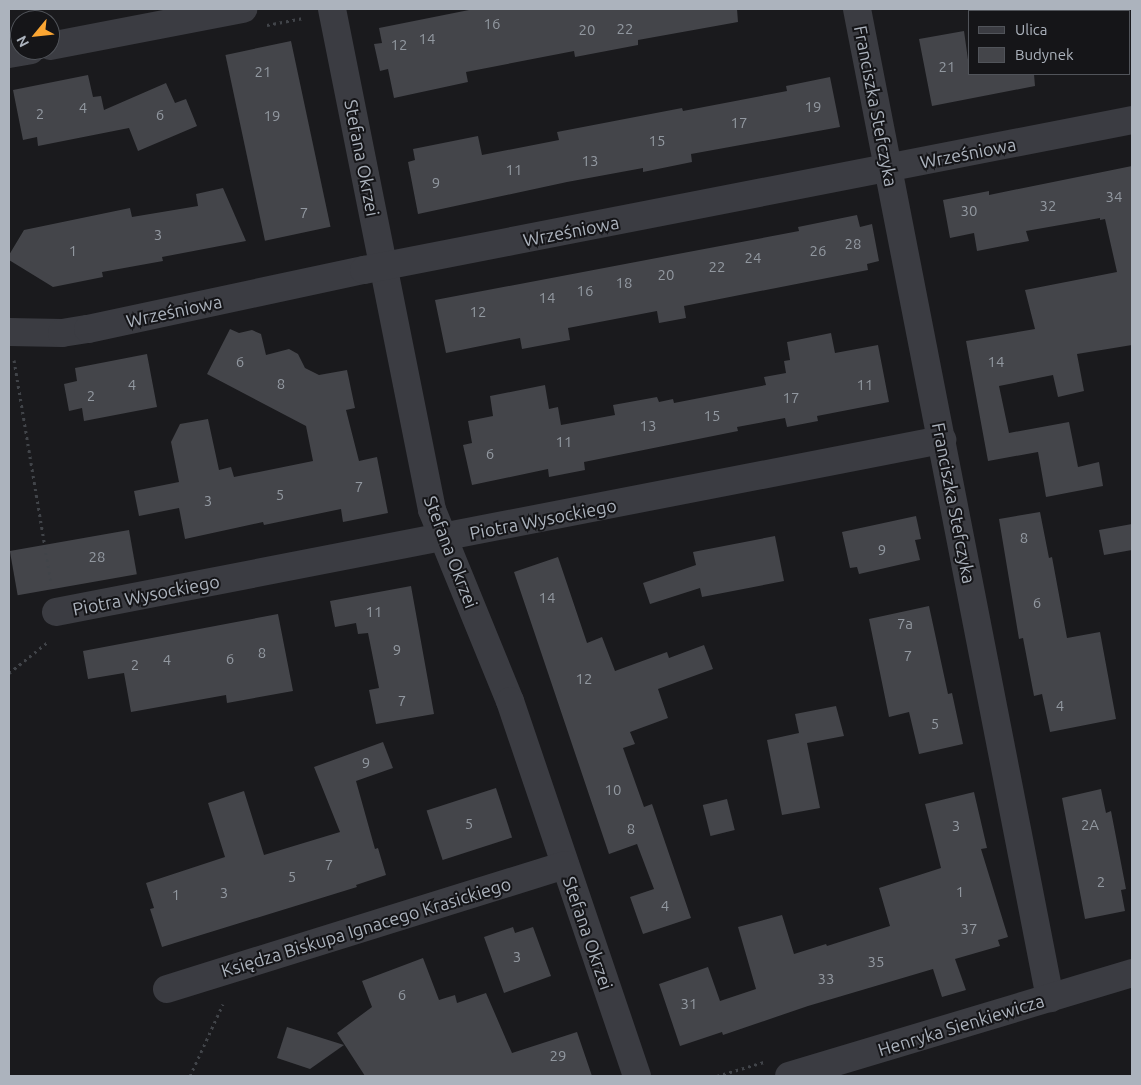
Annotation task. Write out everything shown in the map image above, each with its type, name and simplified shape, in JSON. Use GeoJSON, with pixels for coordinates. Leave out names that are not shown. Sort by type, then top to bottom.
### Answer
{"type":"FeatureCollection","features":[{"type":"Feature","properties":{"kind":"street"},"geometry":{"type":"LineString","coordinates":[[60,44],[243,9]]}},
{"type":"Feature","properties":{"kind":"street","name":"Stefana Okrzei"},"geometry":{"type":"LineString","coordinates":[[332,9],[432,510],[510,701],[637,1076]]}},
{"type":"Feature","properties":{"kind":"street","name":"Franciszka Stefczyka"},"geometry":{"type":"LineString","coordinates":[[857,9],[1050,998]]}},
{"type":"Feature","properties":{"kind":"street","name":"Wrześniowa"},"geometry":{"type":"LineString","coordinates":[[10,342],[33,334],[79,330],[384,267],[1132,120]]}},
{"type":"Feature","properties":{"kind":"street","name":"Piotra Wysockiego"},"geometry":{"type":"LineString","coordinates":[[56,612],[942,440]]}},
{"type":"Feature","properties":{"kind":"street","name":"Księdza Biskupa Ignacego Krasickiego"},"geometry":{"type":"LineString","coordinates":[[167,989],[565,865]]}},
{"type":"Feature","properties":{"kind":"street","name":"Henryka Sienkiewicza"},"geometry":{"type":"LineString","coordinates":[[793,1071],[1132,973]]}},
{"type":"Feature","properties":{"kind":"path"},"geometry":{"type":"LineString","coordinates":[[9,673],[45,646],[56,634],[59,626],[10,342]]}},
{"type":"Feature","properties":{"kind":"path"},"geometry":{"type":"LineString","coordinates":[[190,1076],[224,1001]]}},
{"type":"Feature","properties":{"kind":"path"},"geometry":{"type":"LineString","coordinates":[[717,1076],[793,1071]]}},
{"type":"Feature","properties":{"kind":"building"},"geometry":{"type":"Polygon","coordinates":[[[474,9],[737,9],[738,22],[638,40],[638,45],[575,57],[574,51],[466,72],[468,82],[394,98],[388,69],[380,71],[374,44],[382,43],[379,28],[474,9]]]}},
{"type":"Feature","properties":{"kind":"building"},"geometry":{"type":"Polygon","coordinates":[[[964,31],[968,75],[1034,75],[1035,86],[932,106],[919,39],[964,31]]]}},
{"type":"Feature","properties":{"kind":"building"},"geometry":{"type":"Polygon","coordinates":[[[291,41],[331,227],[265,241],[225,55],[291,41]]]}},
{"type":"Feature","properties":{"kind":"building"},"geometry":{"type":"Polygon","coordinates":[[[88,75],[93,97],[101,96],[104,110],[166,83],[175,103],[186,99],[197,126],[138,151],[129,128],[38,146],[37,137],[23,140],[13,90],[88,75]]]}},
{"type":"Feature","properties":{"kind":"building"},"geometry":{"type":"Polygon","coordinates":[[[830,77],[840,127],[691,154],[692,162],[643,172],[643,168],[567,182],[418,214],[408,162],[415,160],[413,149],[478,136],[482,155],[559,140],[557,132],[682,108],[683,111],[787,91],[786,86],[830,77]]]}},
{"type":"Feature","properties":{"kind":"building"},"geometry":{"type":"Polygon","coordinates":[[[1132,166],[1132,345],[1077,354],[1084,391],[1058,397],[1053,375],[999,386],[1009,433],[1069,422],[1078,467],[1099,462],[1103,486],[1046,497],[1038,452],[988,461],[966,341],[1035,329],[1025,290],[1117,272],[1105,219],[1100,220],[1100,218],[1026,231],[1029,241],[977,251],[974,233],[950,238],[943,200],[989,191],[989,195],[1132,166]]]}},
{"type":"Feature","properties":{"kind":"building"},"geometry":{"type":"Polygon","coordinates":[[[223,188],[246,241],[162,257],[163,261],[102,272],[103,277],[53,287],[9,260],[9,255],[24,230],[130,208],[132,217],[198,206],[196,194],[223,188]]]}},
{"type":"Feature","properties":{"kind":"building"},"geometry":{"type":"Polygon","coordinates":[[[857,215],[860,227],[872,224],[879,261],[867,264],[868,270],[684,306],[686,318],[659,323],[657,311],[568,328],[570,340],[522,349],[520,338],[446,353],[435,300],[799,231],[798,227],[857,215]]]}},
{"type":"Feature","properties":{"kind":"building"},"geometry":{"type":"Polygon","coordinates":[[[230,329],[239,333],[252,330],[261,334],[266,355],[289,349],[298,354],[305,368],[319,375],[347,370],[355,408],[346,410],[359,461],[377,457],[388,513],[343,522],[341,509],[264,525],[263,522],[185,539],[179,508],[139,516],[134,491],[179,482],[171,442],[180,424],[208,419],[219,470],[231,467],[234,477],[313,461],[306,426],[207,374],[230,329]]]}},
{"type":"Feature","properties":{"kind":"building"},"geometry":{"type":"Polygon","coordinates":[[[831,333],[835,353],[878,345],[889,402],[817,416],[818,421],[787,427],[785,418],[737,427],[738,431],[584,462],[585,470],[549,477],[548,469],[472,485],[463,445],[472,443],[468,421],[493,416],[490,396],[545,385],[549,409],[558,407],[561,425],[615,415],[613,405],[657,397],[659,402],[673,399],[674,403],[766,385],[764,377],[786,373],[784,361],[790,360],[787,342],[831,333]]]}},
{"type":"Feature","properties":{"kind":"building"},"geometry":{"type":"Polygon","coordinates":[[[147,354],[157,407],[84,421],[82,408],[69,411],[64,384],[77,381],[75,368],[147,354]]]}},
{"type":"Feature","properties":{"kind":"building"},"geometry":{"type":"Polygon","coordinates":[[[1040,512],[1049,558],[1052,557],[1067,638],[1100,632],[1116,719],[1050,732],[1042,694],[1034,696],[1023,638],[1019,639],[999,519],[1040,512]]]}},
{"type":"Feature","properties":{"kind":"building"},"geometry":{"type":"Polygon","coordinates":[[[916,516],[921,539],[915,540],[920,560],[859,574],[857,567],[850,568],[842,532],[916,516]]]}},
{"type":"Feature","properties":{"kind":"building"},"geometry":{"type":"Polygon","coordinates":[[[1132,524],[1132,550],[1104,555],[1099,530],[1132,524]]]}},
{"type":"Feature","properties":{"kind":"building"},"geometry":{"type":"Polygon","coordinates":[[[129,530],[137,574],[18,595],[10,551],[129,530]]]}},
{"type":"Feature","properties":{"kind":"building"},"geometry":{"type":"Polygon","coordinates":[[[775,536],[784,581],[702,597],[700,588],[650,604],[643,583],[696,565],[693,552],[775,536]]]}},
{"type":"Feature","properties":{"kind":"building"},"geometry":{"type":"Polygon","coordinates":[[[558,557],[587,643],[602,637],[615,671],[667,652],[669,658],[704,645],[713,669],[658,689],[668,718],[630,732],[635,744],[623,748],[644,807],[652,804],[691,918],[643,934],[630,897],[654,889],[637,844],[609,854],[514,572],[558,557]]]}},
{"type":"Feature","properties":{"kind":"building"},"geometry":{"type":"Polygon","coordinates":[[[411,586],[434,714],[376,724],[369,690],[379,688],[368,633],[358,634],[356,623],[335,627],[330,601],[411,586]]]}},
{"type":"Feature","properties":{"kind":"building"},"geometry":{"type":"Polygon","coordinates":[[[929,606],[948,694],[952,693],[963,744],[919,754],[909,712],[889,717],[869,619],[929,606]]]}},
{"type":"Feature","properties":{"kind":"building"},"geometry":{"type":"Polygon","coordinates":[[[278,614],[293,691],[227,703],[226,695],[131,712],[124,673],[88,679],[83,651],[278,614]]]}},
{"type":"Feature","properties":{"kind":"building"},"geometry":{"type":"Polygon","coordinates":[[[836,706],[844,736],[807,743],[820,808],[782,815],[767,740],[799,733],[795,714],[836,706]]]}},
{"type":"Feature","properties":{"kind":"building"},"geometry":{"type":"Polygon","coordinates":[[[383,742],[393,768],[356,781],[375,849],[378,848],[386,875],[356,885],[357,887],[162,947],[150,909],[154,908],[146,883],[225,857],[208,803],[244,791],[264,855],[340,832],[314,767],[383,742]]]}},
{"type":"Feature","properties":{"kind":"building"},"geometry":{"type":"Polygon","coordinates":[[[496,788],[512,837],[443,860],[427,811],[496,788]]]}},
{"type":"Feature","properties":{"kind":"building"},"geometry":{"type":"Polygon","coordinates":[[[1101,789],[1106,813],[1111,811],[1126,889],[1121,890],[1125,911],[1085,919],[1062,798],[1101,789]]]}},
{"type":"Feature","properties":{"kind":"building"},"geometry":{"type":"Polygon","coordinates":[[[974,792],[987,848],[981,849],[1008,937],[998,940],[1000,946],[955,959],[966,990],[942,997],[933,969],[808,1006],[723,1035],[722,1032],[680,1046],[659,984],[708,967],[720,1001],[756,989],[738,927],[782,915],[794,954],[826,944],[827,946],[890,926],[879,888],[941,868],[925,804],[974,792]]]}},
{"type":"Feature","properties":{"kind":"building"},"geometry":{"type":"Polygon","coordinates":[[[727,799],[735,830],[710,836],[703,805],[727,799]]]}},
{"type":"Feature","properties":{"kind":"building"},"geometry":{"type":"Polygon","coordinates":[[[513,927],[515,933],[533,927],[551,976],[504,993],[484,937],[513,927]]]}},
{"type":"Feature","properties":{"kind":"building"},"geometry":{"type":"Polygon","coordinates":[[[423,958],[439,1000],[455,995],[457,1003],[486,993],[512,1053],[577,1032],[592,1076],[365,1076],[337,1033],[372,1007],[362,981],[423,958]]]}},
{"type":"Feature","properties":{"kind":"building"},"geometry":{"type":"Polygon","coordinates":[[[287,1027],[344,1045],[310,1069],[277,1058],[287,1027]]]}}]}
